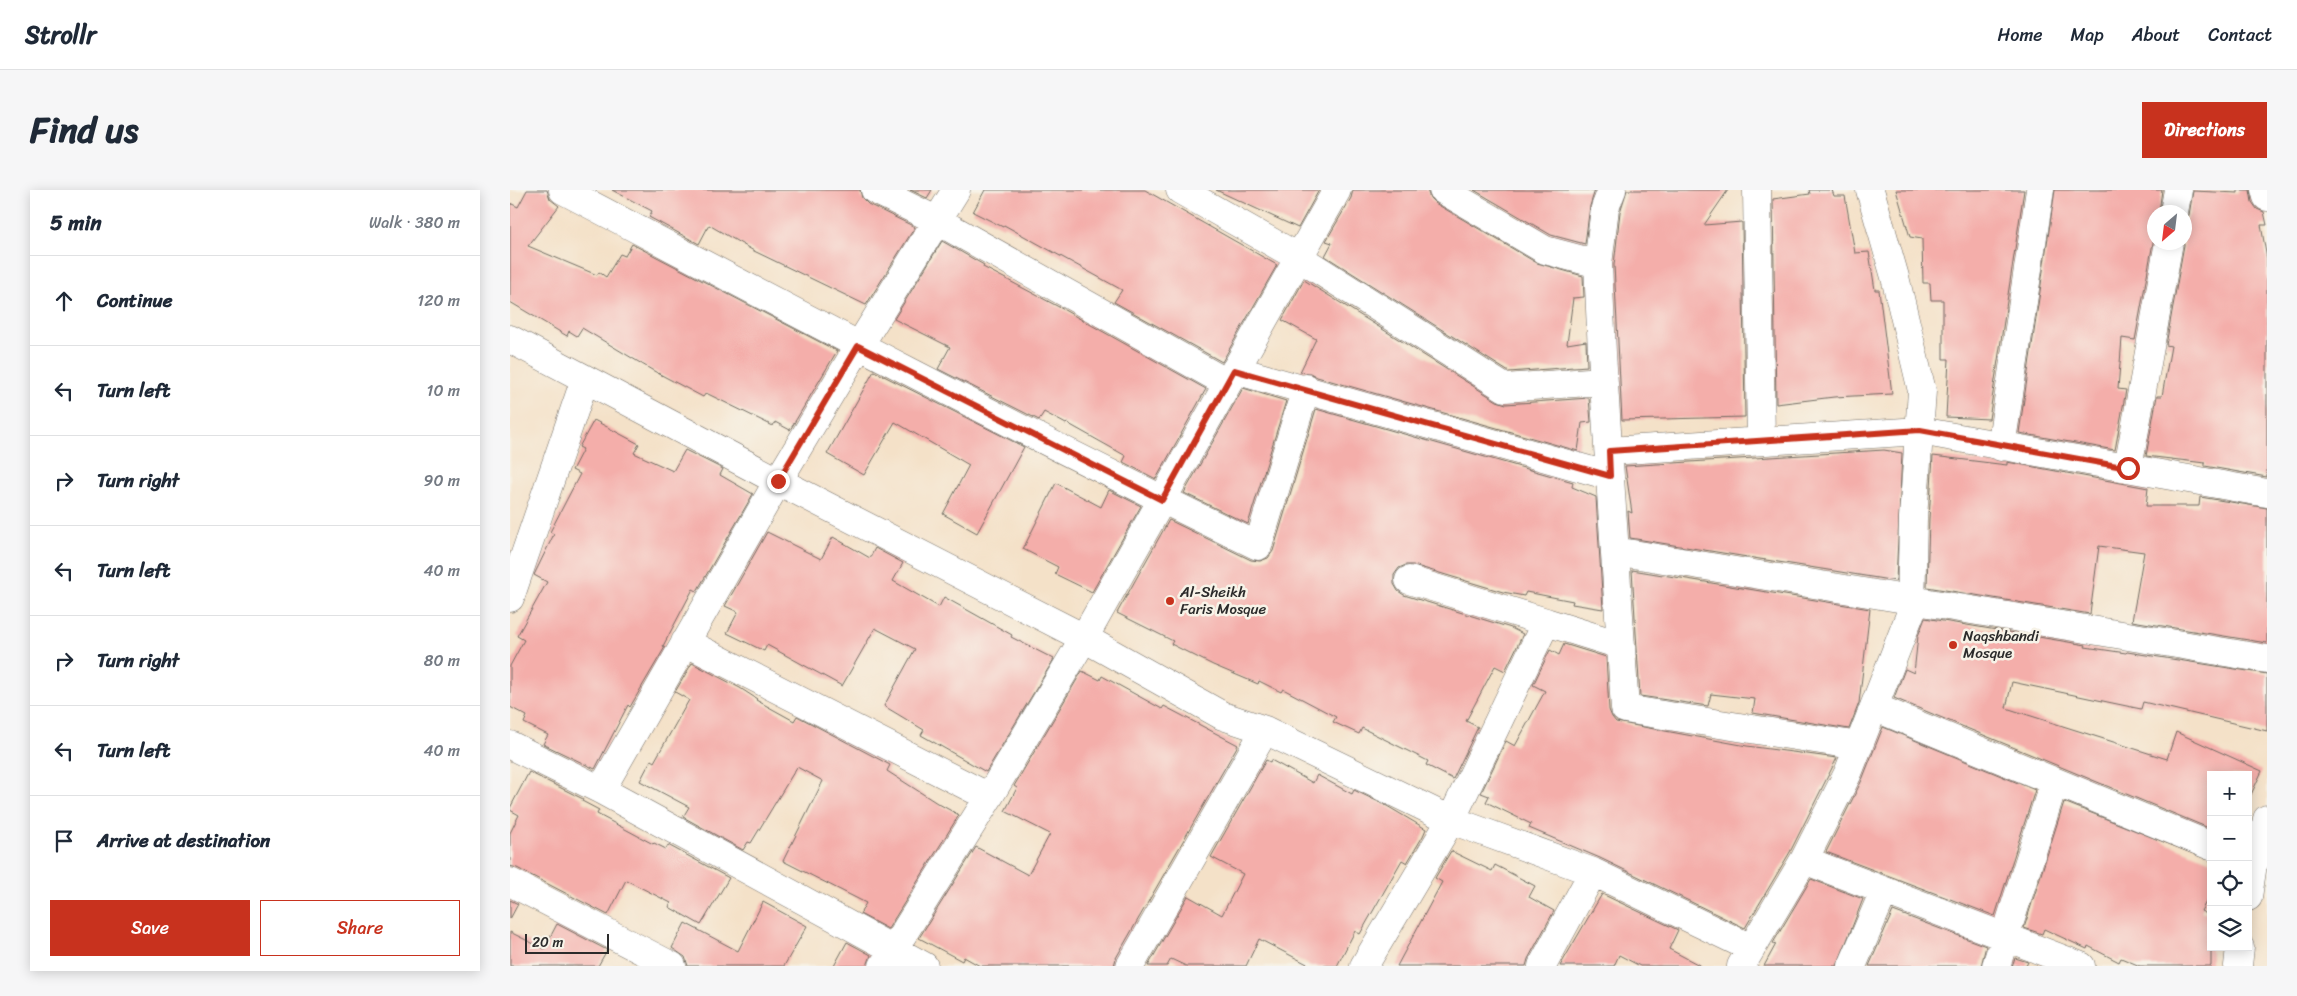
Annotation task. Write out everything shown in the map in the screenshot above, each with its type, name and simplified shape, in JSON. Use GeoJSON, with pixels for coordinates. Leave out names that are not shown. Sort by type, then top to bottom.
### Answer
{"type":"FeatureCollection","features":[{"type":"Feature","properties":{"kind":"street"},"geometry":{"type":"LineString","coordinates":[[563,190],[858,346],[1162,500],[1258,546],[1306,388]]}},
{"type":"Feature","properties":{"kind":"street"},"geometry":{"type":"LineString","coordinates":[[876,190],[1231,376],[1306,388],[1609,464],[1761,441],[1920,430],[2001,447],[2267,493]]}},
{"type":"Feature","properties":{"kind":"street"},"geometry":{"type":"LineString","coordinates":[[601,790],[778,481],[858,346],[956,190]]}},
{"type":"Feature","properties":{"kind":"street"},"geometry":{"type":"LineString","coordinates":[[1180,190],[1298,258],[1505,388],[1603,381]]}},
{"type":"Feature","properties":{"kind":"street"},"geometry":{"type":"LineString","coordinates":[[888,958],[989,797],[1084,638],[1337,190]]}},
{"type":"Feature","properties":{"kind":"street"},"geometry":{"type":"LineString","coordinates":[[1443,190],[1545,250],[1598,264]]}},
{"type":"Feature","properties":{"kind":"street"},"geometry":{"type":"LineString","coordinates":[[1612,190],[1605,208],[1598,264],[1603,381],[1625,709],[1859,746]]}},
{"type":"Feature","properties":{"kind":"street"},"geometry":{"type":"LineString","coordinates":[[1757,190],[1761,441]]}},
{"type":"Feature","properties":{"kind":"street"},"geometry":{"type":"LineString","coordinates":[[510,339],[778,481],[1084,638],[1223,716],[1266,730],[1451,820],[1593,872],[1746,957],[1804,860],[1848,773],[1911,612],[1913,518],[1922,391],[1870,190]]}},
{"type":"Feature","properties":{"kind":"street"},"geometry":{"type":"LineString","coordinates":[[2001,447],[2040,190]]}},
{"type":"Feature","properties":{"kind":"street"},"geometry":{"type":"LineString","coordinates":[[2175,205],[2178,190]]}},
{"type":"Feature","properties":{"kind":"street"},"geometry":{"type":"LineString","coordinates":[[2265,190],[2267,197]]}},
{"type":"Feature","properties":{"kind":"street"},"geometry":{"type":"LineString","coordinates":[[2128,468],[2168,250]]}},
{"type":"Feature","properties":{"kind":"street"},"geometry":{"type":"LineString","coordinates":[[510,598],[585,379]]}},
{"type":"Feature","properties":{"kind":"street"},"geometry":{"type":"LineString","coordinates":[[1615,551],[2267,659]]}},
{"type":"Feature","properties":{"kind":"street"},"geometry":{"type":"LineString","coordinates":[[1409,580],[1620,646]]}},
{"type":"Feature","properties":{"kind":"street"},"geometry":{"type":"LineString","coordinates":[[1364,966],[1451,820],[1546,622]]}},
{"type":"Feature","properties":{"kind":"street"},"geometry":{"type":"LineString","coordinates":[[685,642],[989,797]]}},
{"type":"Feature","properties":{"kind":"street"},"geometry":{"type":"LineString","coordinates":[[1874,707],[2207,844]]}},
{"type":"Feature","properties":{"kind":"street"},"geometry":{"type":"LineString","coordinates":[[1130,966],[1266,730]]}},
{"type":"Feature","properties":{"kind":"street"},"geometry":{"type":"LineString","coordinates":[[510,745],[601,790],[888,958],[924,966]]}},
{"type":"Feature","properties":{"kind":"street"},"geometry":{"type":"LineString","coordinates":[[1996,966],[2054,782]]}},
{"type":"Feature","properties":{"kind":"street"},"geometry":{"type":"LineString","coordinates":[[2252,880],[2267,819]]}},
{"type":"Feature","properties":{"kind":"street"},"geometry":{"type":"LineString","coordinates":[[1804,860],[2081,966]]}},
{"type":"Feature","properties":{"kind":"street"},"geometry":{"type":"LineString","coordinates":[[1542,966],[1593,872]]}},
{"type":"Feature","properties":{"kind":"street"},"geometry":{"type":"LineString","coordinates":[[510,882],[672,966]]}},
{"type":"Feature","properties":{"kind":"street"},"geometry":{"type":"LineString","coordinates":[[1852,966],[1884,891]]}},
{"type":"Feature","properties":{"kind":"street"},"geometry":{"type":"LineString","coordinates":[[2238,966],[2240,951]]}},
{"type":"Feature","properties":{"kind":"building"},"geometry":{"type":"Polygon","coordinates":[[[527,190],[547,190],[550,199],[559,206],[528,246],[597,275],[599,272],[606,277],[620,254],[625,256],[632,244],[837,351],[790,430],[775,422],[773,426],[706,393],[703,397],[652,370],[582,328],[577,336],[569,331],[567,336],[510,302],[510,203],[518,207],[527,190]]]}},
{"type":"Feature","properties":{"kind":"building"},"geometry":{"type":"Polygon","coordinates":[[[612,190],[860,190],[862,198],[868,204],[915,227],[866,305],[754,251],[709,225],[699,244],[649,217],[652,211],[612,190]]]}},
{"type":"Feature","properties":{"kind":"building"},"geometry":{"type":"Polygon","coordinates":[[[910,190],[932,190],[927,198],[910,190]]]}},
{"type":"Feature","properties":{"kind":"building"},"geometry":{"type":"Polygon","coordinates":[[[985,190],[1145,190],[1277,265],[1222,362],[1114,302],[1122,290],[1004,225],[1003,227],[973,212],[985,190]]]}},
{"type":"Feature","properties":{"kind":"building"},"geometry":{"type":"Polygon","coordinates":[[[1216,190],[1319,190],[1298,228],[1216,190]]]}},
{"type":"Feature","properties":{"kind":"building"},"geometry":{"type":"Polygon","coordinates":[[[1353,190],[1427,190],[1430,198],[1435,203],[1537,263],[1583,276],[1584,297],[1573,298],[1567,344],[1586,341],[1587,366],[1509,372],[1325,256],[1332,243],[1326,241],[1351,198],[1353,190]]]}},
{"type":"Feature","properties":{"kind":"building"},"geometry":{"type":"Polygon","coordinates":[[[1474,190],[1595,190],[1590,206],[1585,244],[1551,235],[1474,190]]]}},
{"type":"Feature","properties":{"kind":"building"},"geometry":{"type":"Polygon","coordinates":[[[1627,190],[1728,190],[1704,225],[1742,222],[1745,417],[1622,420],[1614,265],[1620,212],[1627,190]]]}},
{"type":"Feature","properties":{"kind":"building"},"geometry":{"type":"Polygon","coordinates":[[[1809,190],[1832,190],[1834,196],[1845,196],[1855,253],[1869,252],[1875,290],[1879,290],[1892,394],[1834,397],[1776,404],[1773,199],[1810,194],[1809,190]]]}},
{"type":"Feature","properties":{"kind":"building"},"geometry":{"type":"Polygon","coordinates":[[[1896,190],[2024,190],[1989,419],[1946,417],[1949,359],[1943,359],[1943,300],[1931,300],[1930,283],[1923,283],[1922,239],[1910,237],[1896,190]]]}},
{"type":"Feature","properties":{"kind":"building"},"geometry":{"type":"Polygon","coordinates":[[[2055,190],[2162,190],[2160,205],[2147,205],[2147,250],[2152,250],[2135,340],[2122,338],[2118,389],[2126,390],[2115,450],[2019,433],[2055,190]]]}},
{"type":"Feature","properties":{"kind":"building"},"geometry":{"type":"Polygon","coordinates":[[[2238,190],[2250,190],[2252,202],[2257,209],[2264,212],[2267,225],[2261,225],[2267,259],[2267,477],[2205,466],[2205,463],[2146,456],[2157,396],[2162,396],[2171,346],[2166,345],[2183,250],[2192,250],[2191,205],[2193,191],[2238,193],[2238,190]]]}},
{"type":"Feature","properties":{"kind":"building"},"geometry":{"type":"Polygon","coordinates":[[[942,241],[984,265],[983,267],[1206,389],[1156,479],[1123,462],[1126,456],[1067,423],[1044,412],[1039,420],[938,369],[950,347],[894,319],[942,241]]]}},
{"type":"Feature","properties":{"kind":"building"},"geometry":{"type":"Polygon","coordinates":[[[1304,280],[1497,401],[1506,404],[1589,398],[1591,422],[1582,423],[1578,451],[1317,377],[1310,373],[1300,372],[1316,339],[1282,320],[1304,280]]]}},
{"type":"Feature","properties":{"kind":"building"},"geometry":{"type":"Polygon","coordinates":[[[874,371],[1024,447],[977,533],[943,514],[969,465],[895,422],[864,475],[827,454],[874,371]]]}},
{"type":"Feature","properties":{"kind":"building"},"geometry":{"type":"Polygon","coordinates":[[[1243,388],[1286,401],[1248,524],[1184,493],[1243,388]]]}},
{"type":"Feature","properties":{"kind":"building"},"geometry":{"type":"Polygon","coordinates":[[[1316,409],[1573,482],[1572,487],[1596,497],[1603,609],[1572,604],[1573,601],[1526,592],[1524,596],[1503,592],[1413,565],[1399,568],[1394,575],[1394,584],[1398,591],[1404,595],[1511,628],[1523,634],[1505,671],[1495,666],[1466,721],[1478,727],[1453,779],[1426,765],[1428,761],[1362,728],[1359,734],[1333,722],[1336,717],[1283,689],[1281,692],[1259,681],[1258,684],[1213,665],[1171,644],[1173,641],[1117,613],[1169,520],[1251,560],[1260,561],[1268,558],[1273,551],[1316,409]]]}},
{"type":"Feature","properties":{"kind":"building"},"geometry":{"type":"Polygon","coordinates":[[[594,420],[639,444],[634,453],[673,471],[685,450],[723,469],[720,475],[753,494],[697,591],[693,589],[663,646],[665,647],[630,707],[628,705],[595,769],[543,744],[548,735],[524,723],[527,716],[510,707],[510,666],[524,640],[517,636],[547,582],[534,575],[554,534],[550,532],[580,474],[572,470],[583,449],[579,447],[594,420]]]}},
{"type":"Feature","properties":{"kind":"building"},"geometry":{"type":"Polygon","coordinates":[[[1884,450],[1902,453],[1896,581],[1630,538],[1628,511],[1632,513],[1625,466],[1884,450]]]}},
{"type":"Feature","properties":{"kind":"building"},"geometry":{"type":"Polygon","coordinates":[[[1933,456],[2007,465],[2007,462],[2148,488],[2146,506],[2199,506],[2200,497],[2267,508],[2267,643],[2132,621],[2144,552],[2099,546],[2090,614],[1927,587],[1933,456]]]}},
{"type":"Feature","properties":{"kind":"building"},"geometry":{"type":"Polygon","coordinates":[[[1056,483],[1101,507],[1109,490],[1141,506],[1092,592],[1055,574],[1058,567],[1023,549],[1056,483]]]}},
{"type":"Feature","properties":{"kind":"building"},"geometry":{"type":"Polygon","coordinates":[[[767,532],[821,559],[833,537],[870,558],[875,548],[903,563],[893,581],[939,607],[944,597],[1012,635],[1011,637],[1054,659],[986,772],[921,735],[924,730],[884,706],[915,649],[875,628],[842,686],[767,645],[764,651],[727,633],[738,612],[725,606],[767,532]]]}},
{"type":"Feature","properties":{"kind":"building"},"geometry":{"type":"Polygon","coordinates":[[[1632,570],[1870,609],[1859,703],[1849,729],[1753,713],[1755,699],[1711,694],[1708,706],[1640,696],[1632,570]]]}},
{"type":"Feature","properties":{"kind":"building"},"geometry":{"type":"Polygon","coordinates":[[[1925,618],[2086,645],[2085,647],[2267,674],[2267,731],[2143,702],[2141,709],[2012,682],[2006,708],[2167,759],[2176,732],[2262,771],[2252,792],[2252,771],[2207,771],[2207,827],[1894,698],[1905,669],[1914,673],[1918,636],[1925,618]]]}},
{"type":"Feature","properties":{"kind":"building"},"geometry":{"type":"Polygon","coordinates":[[[1564,644],[1606,657],[1609,710],[1616,722],[1747,746],[1837,758],[1790,852],[1745,928],[1600,858],[1529,828],[1531,824],[1486,802],[1489,796],[1481,793],[1506,741],[1515,746],[1545,691],[1533,685],[1550,650],[1559,655],[1564,644]]]}},
{"type":"Feature","properties":{"kind":"building"},"geometry":{"type":"Polygon","coordinates":[[[692,663],[740,688],[756,700],[794,721],[797,716],[890,765],[887,771],[959,815],[888,929],[860,914],[866,903],[783,861],[823,781],[797,767],[751,843],[748,842],[743,850],[683,817],[689,807],[640,781],[651,760],[654,762],[689,700],[675,692],[692,663]]]}},
{"type":"Feature","properties":{"kind":"building"},"geometry":{"type":"Polygon","coordinates":[[[1082,671],[1100,680],[1102,676],[1162,709],[1164,706],[1238,745],[1116,958],[1114,966],[980,966],[964,957],[962,961],[919,938],[976,847],[1028,875],[1050,834],[1005,811],[1017,788],[1014,786],[1082,671]]]}},
{"type":"Feature","properties":{"kind":"building"},"geometry":{"type":"Polygon","coordinates":[[[1883,727],[2035,790],[1995,916],[1826,852],[1862,780],[1883,727]]]}},
{"type":"Feature","properties":{"kind":"building"},"geometry":{"type":"Polygon","coordinates":[[[1266,760],[1270,762],[1271,760],[1313,783],[1317,775],[1352,794],[1354,790],[1387,806],[1426,829],[1423,836],[1407,863],[1402,860],[1360,934],[1355,931],[1337,966],[1311,966],[1259,939],[1246,966],[1186,966],[1171,959],[1167,966],[1148,966],[1188,896],[1222,915],[1243,874],[1211,857],[1266,760]]]}},
{"type":"Feature","properties":{"kind":"building"},"geometry":{"type":"Polygon","coordinates":[[[529,772],[583,799],[582,801],[599,810],[597,814],[653,844],[666,849],[668,845],[729,878],[701,925],[669,907],[671,903],[626,880],[608,915],[510,866],[510,833],[519,815],[510,810],[510,808],[529,772]]]}},
{"type":"Feature","properties":{"kind":"building"},"geometry":{"type":"Polygon","coordinates":[[[2064,802],[2207,859],[2207,900],[2201,911],[2207,914],[2207,951],[2211,951],[2211,966],[2140,966],[2121,958],[2119,962],[2088,946],[2087,949],[2044,929],[2042,934],[2024,928],[2064,802]]]}},
{"type":"Feature","properties":{"kind":"building"},"geometry":{"type":"Polygon","coordinates":[[[1451,851],[1492,871],[1495,865],[1535,886],[1529,897],[1554,911],[1526,966],[1397,966],[1442,882],[1435,878],[1451,851]]]}},
{"type":"Feature","properties":{"kind":"building"},"geometry":{"type":"Polygon","coordinates":[[[1811,879],[1863,899],[1837,966],[1764,966],[1776,944],[1773,943],[1811,879]]]}},
{"type":"Feature","properties":{"kind":"building"},"geometry":{"type":"Polygon","coordinates":[[[1602,894],[1678,930],[1669,949],[1701,966],[1640,966],[1619,955],[1614,966],[1560,966],[1602,894]]]}},
{"type":"Feature","properties":{"kind":"building"},"geometry":{"type":"Polygon","coordinates":[[[510,900],[518,904],[510,919],[510,900]]]}},
{"type":"Feature","properties":{"kind":"building"},"geometry":{"type":"Polygon","coordinates":[[[763,902],[807,926],[784,966],[688,966],[685,957],[672,948],[685,923],[738,951],[763,902]]]}},
{"type":"Feature","properties":{"kind":"building"},"geometry":{"type":"Polygon","coordinates":[[[1893,911],[1986,946],[1981,966],[1869,966],[1893,911]]]}},
{"type":"Feature","properties":{"kind":"building"},"geometry":{"type":"Polygon","coordinates":[[[557,924],[607,950],[598,966],[510,966],[510,932],[544,949],[557,924]]]}},
{"type":"Feature","properties":{"kind":"building"},"geometry":{"type":"Polygon","coordinates":[[[847,942],[871,955],[867,966],[834,966],[847,942]]]}},
{"type":"Feature","properties":{"kind":"building"},"geometry":{"type":"Polygon","coordinates":[[[2015,958],[2028,962],[2026,966],[2012,966],[2015,958]]]}},
{"type":"Feature","properties":{"kind":"place","name":"Al-Sheikh Faris Mosque"},"geometry":{"type":"Point","coordinates":[1170,601]}},
{"type":"Feature","properties":{"kind":"place","name":"Naqshbandi Mosque"},"geometry":{"type":"Point","coordinates":[1953,645]}},
{"type":"Feature","properties":{"kind":"route"},"geometry":{"type":"LineString","coordinates":[[778,481],[858,346],[1162,500],[1234,370],[1306,388],[1610,476],[1609,451],[1920,430],[2001,447],[2128,468]]}}]}
